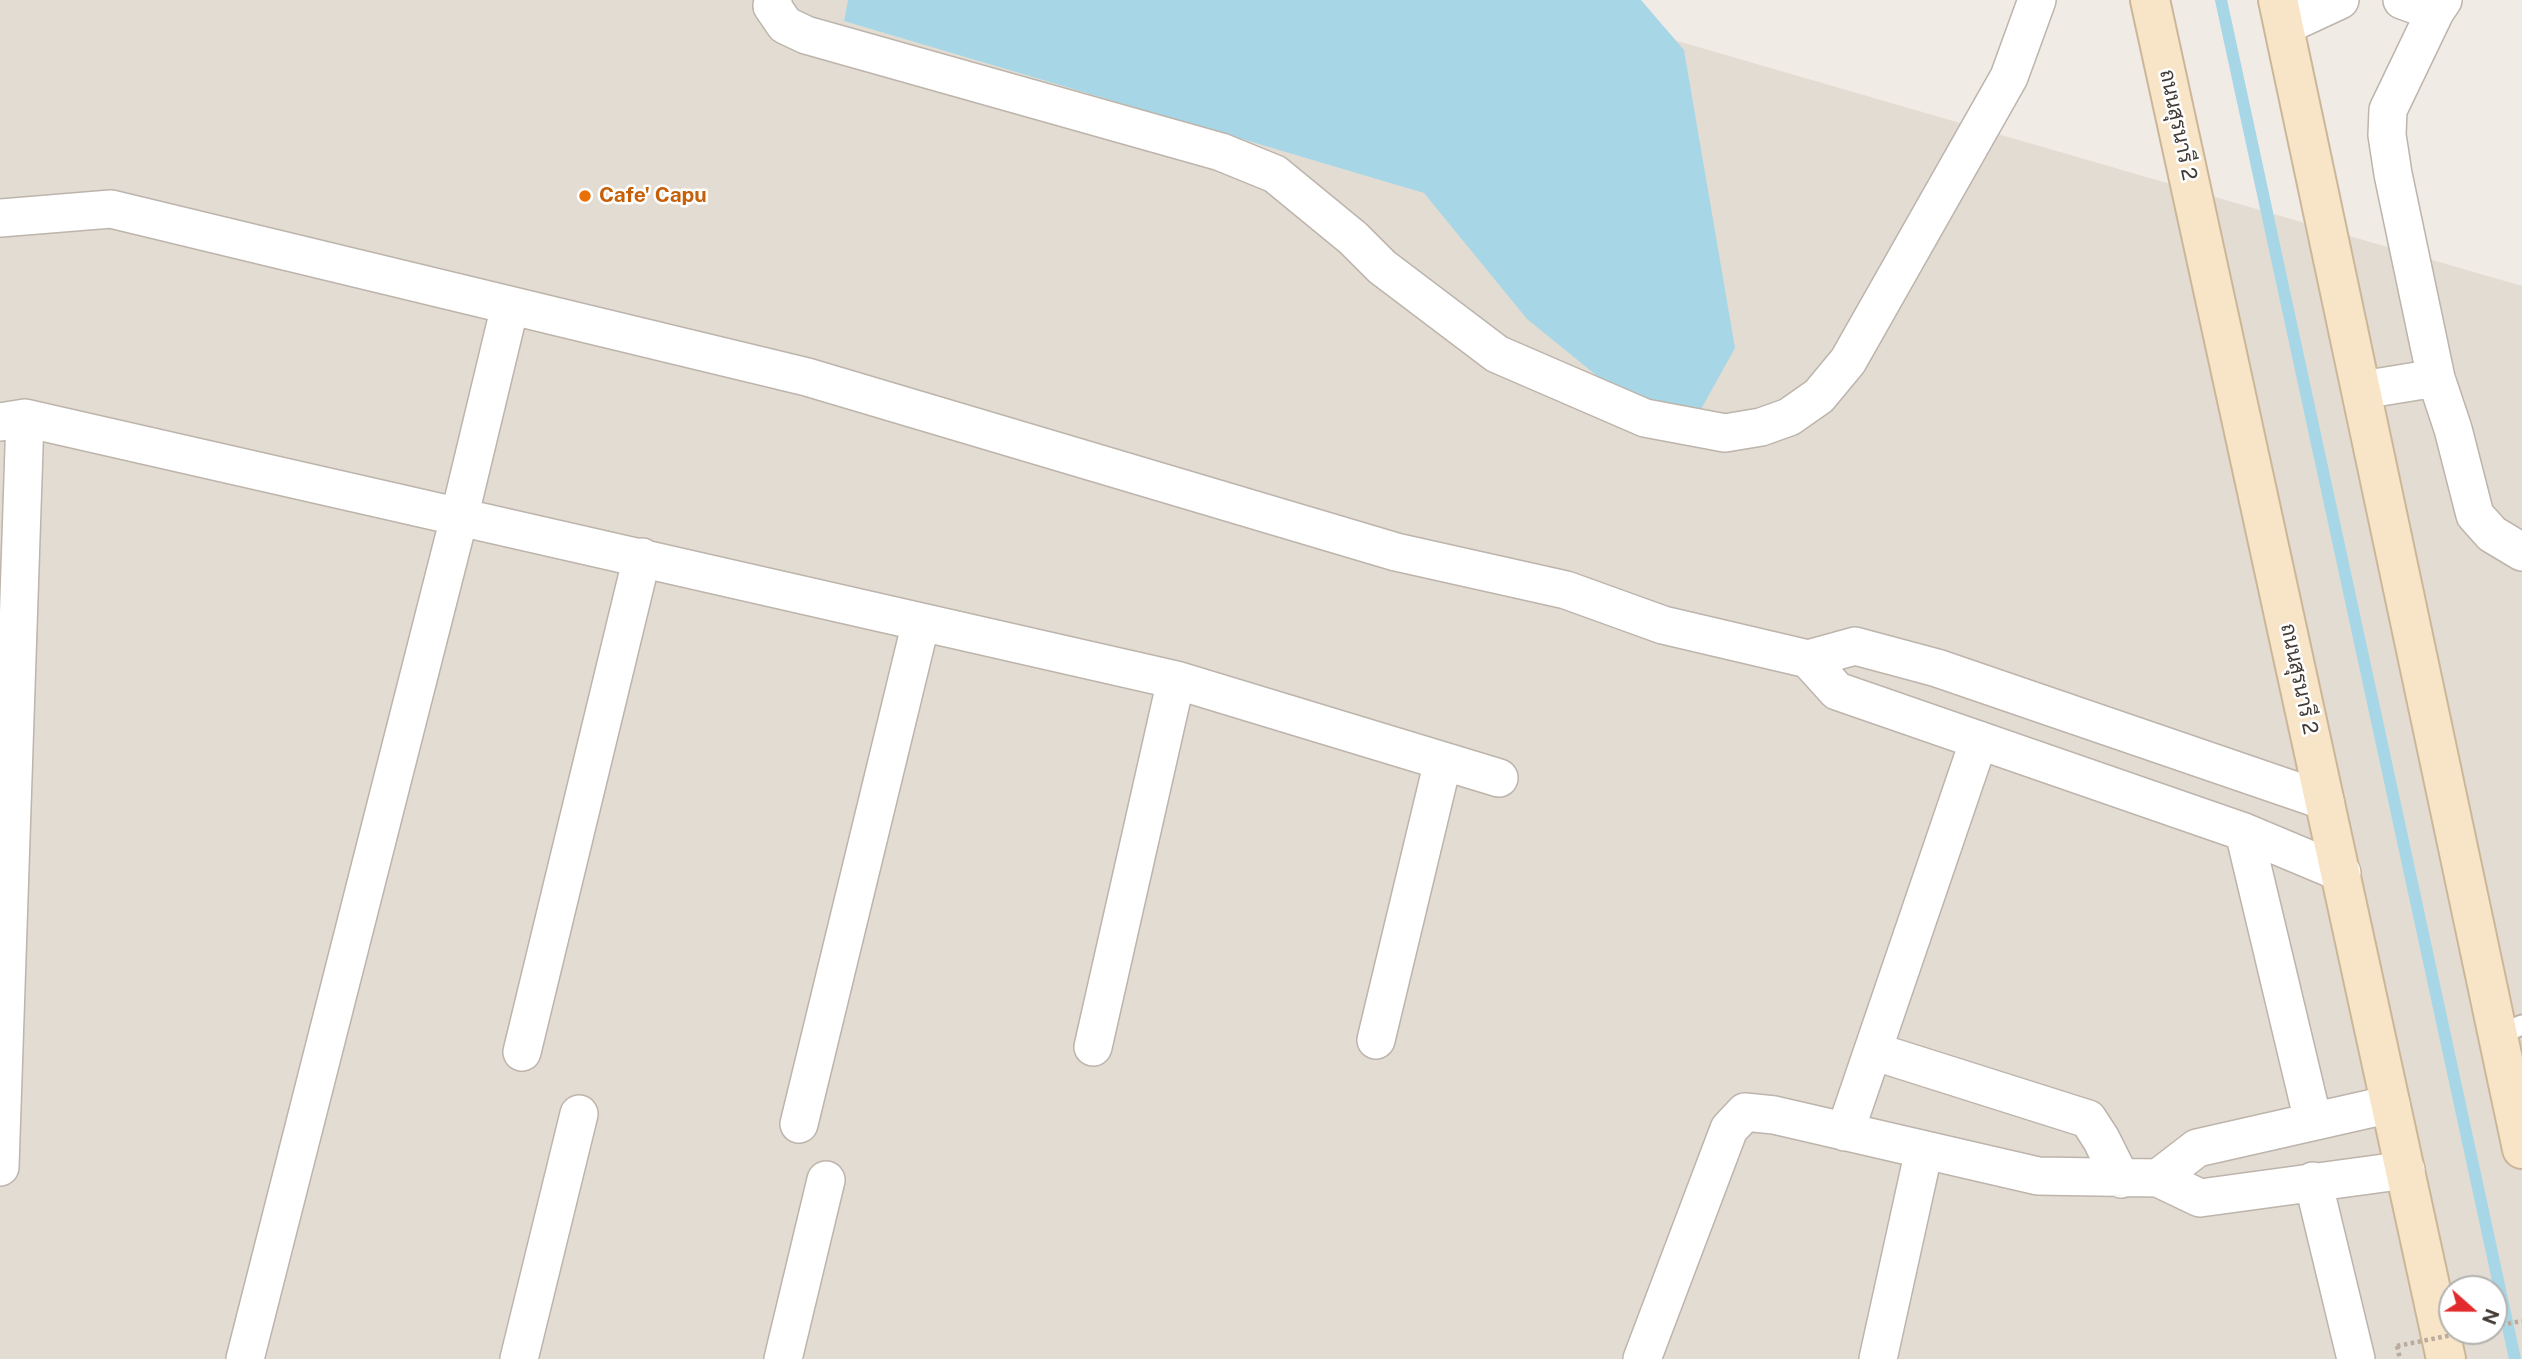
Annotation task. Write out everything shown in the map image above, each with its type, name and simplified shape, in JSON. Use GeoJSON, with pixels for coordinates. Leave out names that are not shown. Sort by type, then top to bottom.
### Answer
{"type":"FeatureCollection","features":[{"type":"Feature","properties":{"kind":"main road","name":"ถนนสุรนารี 2"},"geometry":{"type":"LineString","coordinates":[[2150,0],[2446,1359]]}},
{"type":"Feature","properties":{"kind":"main road"},"geometry":{"type":"LineString","coordinates":[[2281,13],[2362,390],[2510,1030],[2522,1149]]}},
{"type":"Feature","properties":{"kind":"street"},"geometry":{"type":"LineString","coordinates":[[774,0],[772,6],[785,25],[806,35],[1221,152],[1275,174],[1353,238],[1382,267],[1497,354],[1645,418],[1725,433],[1761,427],[1789,417],[1819,396],[1848,361],[2009,77],[2037,0]]}},
{"type":"Feature","properties":{"kind":"street"},"geometry":{"type":"LineString","coordinates":[[2281,13],[2340,0]]}},
{"type":"Feature","properties":{"kind":"street"},"geometry":{"type":"LineString","coordinates":[[2427,4],[2388,110],[2387,135],[2393,174],[2435,378],[2453,429],[2475,515],[2492,534],[2522,552]]}},
{"type":"Feature","properties":{"kind":"street"},"geometry":{"type":"LineString","coordinates":[[0,218],[111,209],[807,377],[1396,552],[1566,590],[1663,625],[1808,659],[1854,646],[1937,668],[2325,801]]}},
{"type":"Feature","properties":{"kind":"street"},"geometry":{"type":"LineString","coordinates":[[245,1359],[459,518],[510,306]]}},
{"type":"Feature","properties":{"kind":"street"},"geometry":{"type":"LineString","coordinates":[[2362,390],[2435,378]]}},
{"type":"Feature","properties":{"kind":"street"},"geometry":{"type":"LineString","coordinates":[[0,1167],[13,420],[642,557],[1176,680],[1499,778]]}},
{"type":"Feature","properties":{"kind":"street"},"geometry":{"type":"LineString","coordinates":[[522,1052],[642,557]]}},
{"type":"Feature","properties":{"kind":"street"},"geometry":{"type":"LineString","coordinates":[[799,1124],[920,622]]}},
{"type":"Feature","properties":{"kind":"street"},"geometry":{"type":"LineString","coordinates":[[1808,659],[1837,691],[2244,832],[2342,873]]}},
{"type":"Feature","properties":{"kind":"street"},"geometry":{"type":"LineString","coordinates":[[1093,1046],[1176,680]]}},
{"type":"Feature","properties":{"kind":"street"},"geometry":{"type":"LineString","coordinates":[[1845,1132],[1979,740]]}},
{"type":"Feature","properties":{"kind":"street"},"geometry":{"type":"LineString","coordinates":[[1376,1040],[1443,761]]}},
{"type":"Feature","properties":{"kind":"street"},"geometry":{"type":"LineString","coordinates":[[2244,832],[2313,1121]]}},
{"type":"Feature","properties":{"kind":"street"},"geometry":{"type":"LineString","coordinates":[[1873,1051],[2088,1119],[2121,1178]]}},
{"type":"Feature","properties":{"kind":"street"},"geometry":{"type":"LineString","coordinates":[[2158,1178],[2197,1148],[2391,1104]]}},
{"type":"Feature","properties":{"kind":"street"},"geometry":{"type":"LineString","coordinates":[[1642,1359],[1730,1129],[1745,1112],[1774,1115],[2038,1176],[2158,1178],[2200,1198],[2406,1170]]}},
{"type":"Feature","properties":{"kind":"street"},"geometry":{"type":"LineString","coordinates":[[519,1359],[579,1114]]}},
{"type":"Feature","properties":{"kind":"street"},"geometry":{"type":"LineString","coordinates":[[1878,1359],[1924,1150]]}},
{"type":"Feature","properties":{"kind":"street"},"geometry":{"type":"LineString","coordinates":[[783,1359],[826,1180]]}},
{"type":"Feature","properties":{"kind":"street"},"geometry":{"type":"LineString","coordinates":[[2313,1181],[2356,1359]]}},
{"type":"Feature","properties":{"kind":"path"},"geometry":{"type":"LineString","coordinates":[[2400,1359],[2397,1346],[2438,1338]]}},
{"type":"Feature","properties":{"kind":"shaded area"},"geometry":{"type":"Polygon","coordinates":[[[0,0],[1536,0],[2522,286],[2522,1359],[0,1359],[0,0]]]}},
{"type":"Feature","properties":{"kind":"water"},"geometry":{"type":"Polygon","coordinates":[[[848,0],[1641,0],[1684,50],[1735,348],[1700,411],[1628,401],[1527,319],[1424,193],[844,21],[848,0]]]}},
{"type":"Feature","properties":{"kind":"waterway"},"geometry":{"type":"LineString","coordinates":[[2221,0],[2515,1359]]}},
{"type":"Feature","properties":{"kind":"place","name":"Cafe' Capu"},"geometry":{"type":"Point","coordinates":[585,196]}}]}
